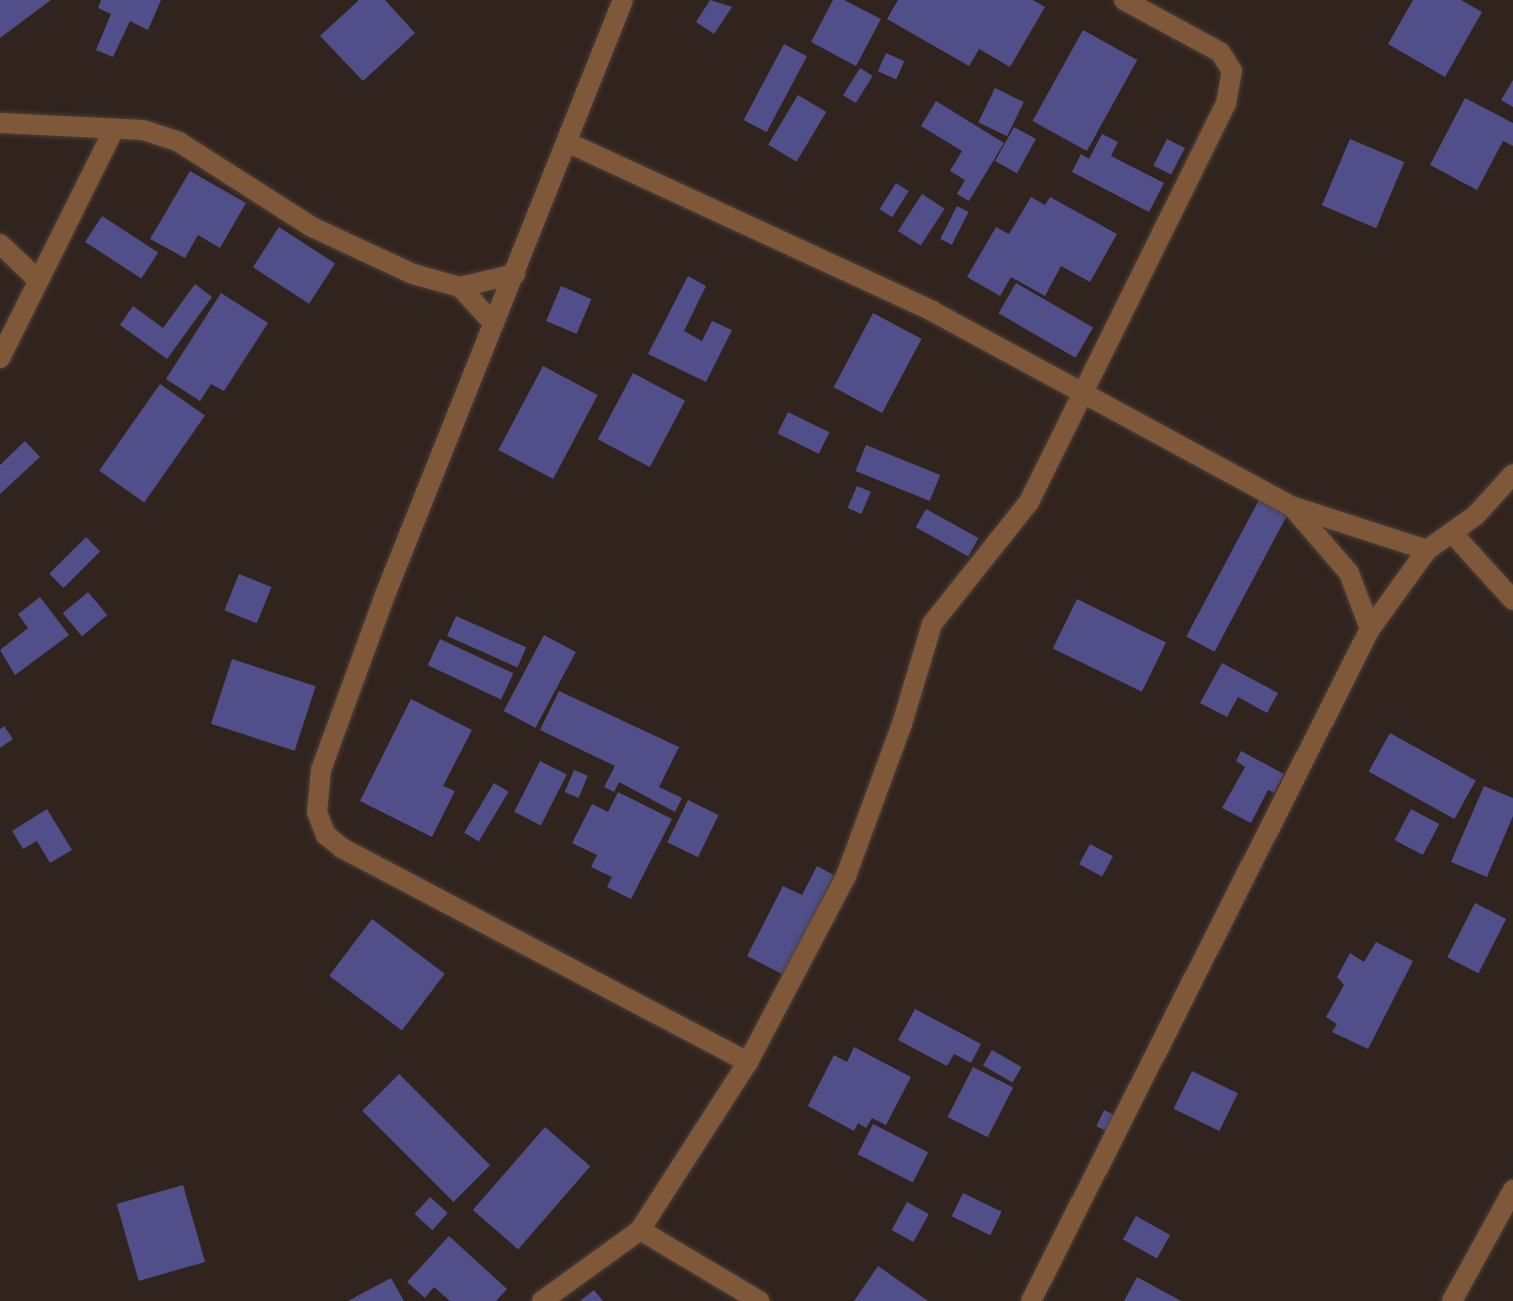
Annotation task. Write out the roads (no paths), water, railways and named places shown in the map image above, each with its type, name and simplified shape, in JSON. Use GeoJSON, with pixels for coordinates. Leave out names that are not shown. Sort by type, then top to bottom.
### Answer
{"type":"FeatureCollection","features":[{"type":"Feature","properties":{"kind":"street"},"geometry":{"type":"LineString","coordinates":[[623,0],[321,770],[319,825],[342,848],[748,1062]]}},
{"type":"Feature","properties":{"kind":"street"},"geometry":{"type":"LineString","coordinates":[[542,1301],[640,1230],[748,1062],[846,876],[902,724],[932,624],[1029,502],[1226,104],[1232,71],[1220,52],[1124,0]]}},
{"type":"Feature","properties":{"kind":"street"},"geometry":{"type":"LineString","coordinates":[[0,123],[143,130],[179,142],[312,227],[413,274],[460,287],[515,274]]}},
{"type":"Feature","properties":{"kind":"street"},"geometry":{"type":"LineString","coordinates":[[0,358],[114,129]]}},
{"type":"Feature","properties":{"kind":"street"},"geometry":{"type":"LineString","coordinates":[[567,142],[932,311],[1081,397],[1291,506],[1427,550]]}},
{"type":"Feature","properties":{"kind":"street"},"geometry":{"type":"LineString","coordinates":[[0,244],[37,279]]}},
{"type":"Feature","properties":{"kind":"street"},"geometry":{"type":"LineString","coordinates":[[460,287],[494,324]]}},
{"type":"Feature","properties":{"kind":"street"},"geometry":{"type":"LineString","coordinates":[[1031,1301],[1370,629],[1427,550],[1453,534],[1513,474]]}},
{"type":"Feature","properties":{"kind":"street"},"geometry":{"type":"LineString","coordinates":[[1291,506],[1349,573],[1370,629]]}},
{"type":"Feature","properties":{"kind":"street"},"geometry":{"type":"LineString","coordinates":[[1453,534],[1513,600]]}},
{"type":"Feature","properties":{"kind":"street"},"geometry":{"type":"LineString","coordinates":[[1452,1301],[1513,1190]]}},
{"type":"Feature","properties":{"kind":"street"},"geometry":{"type":"LineString","coordinates":[[640,1230],[759,1301]]}}]}
